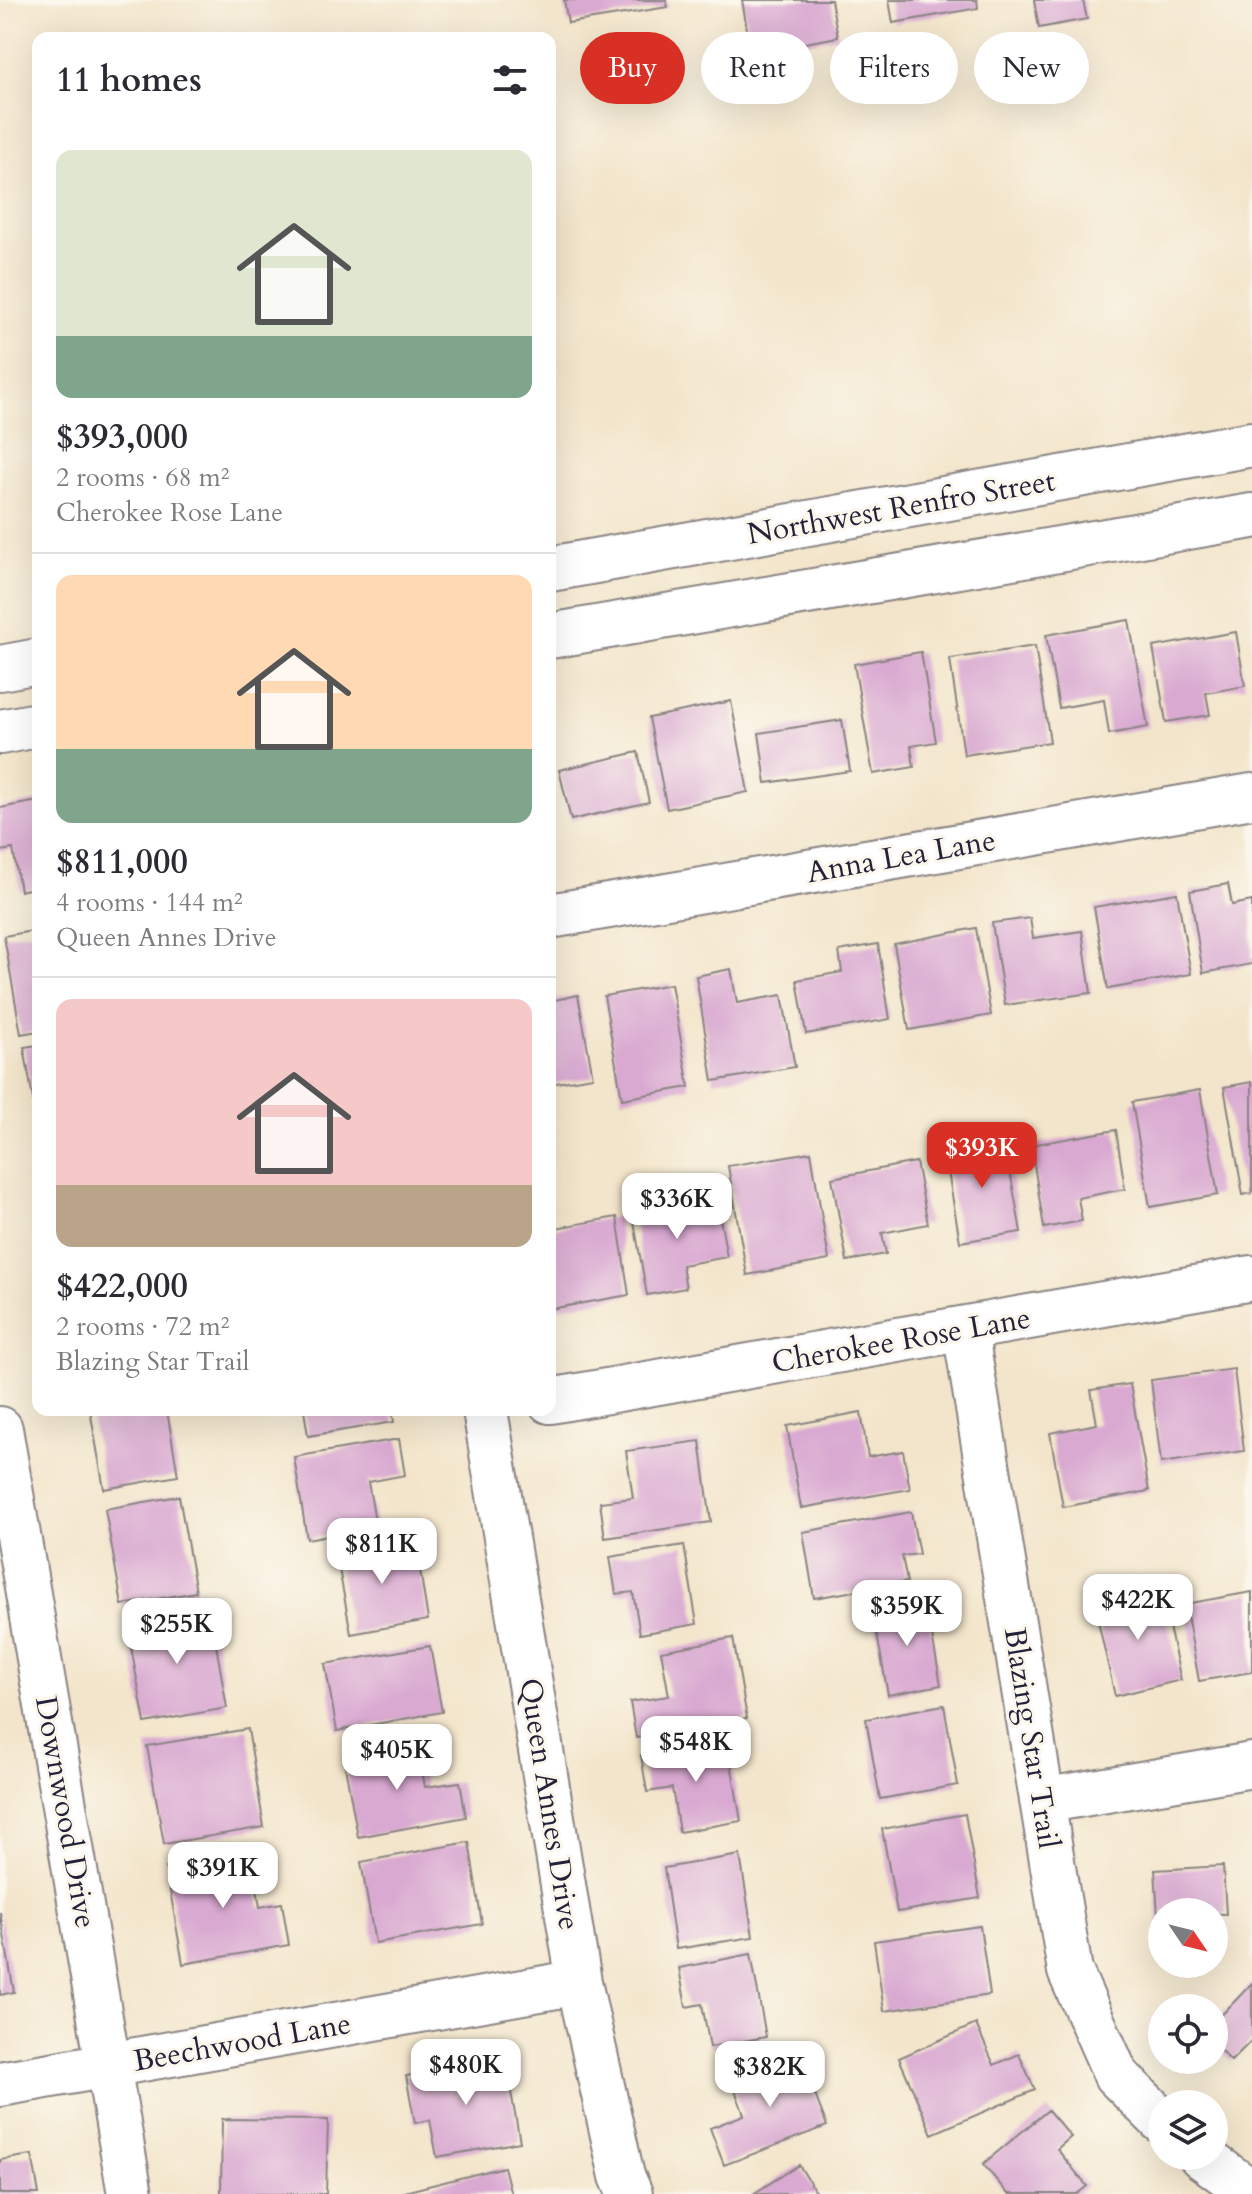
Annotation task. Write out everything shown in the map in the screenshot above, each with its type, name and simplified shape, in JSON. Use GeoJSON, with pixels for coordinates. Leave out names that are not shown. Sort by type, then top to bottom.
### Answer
{"type":"FeatureCollection","features":[{"type":"Feature","properties":{"kind":"street","name":"Northwest Renfro Street"},"geometry":{"type":"LineString","coordinates":[[556,568],[1252,444]]}},
{"type":"Feature","properties":{"kind":"street"},"geometry":{"type":"LineString","coordinates":[[556,635],[1252,516]]}},
{"type":"Feature","properties":{"kind":"street"},"geometry":{"type":"LineString","coordinates":[[0,668],[32,662]]}},
{"type":"Feature","properties":{"kind":"street"},"geometry":{"type":"LineString","coordinates":[[0,732],[32,726]]}},
{"type":"Feature","properties":{"kind":"street","name":"Anna Lea Lane"},"geometry":{"type":"LineString","coordinates":[[556,915],[1252,796]]}},
{"type":"Feature","properties":{"kind":"street","name":"Cherokee Rose Lane"},"geometry":{"type":"LineString","coordinates":[[556,1400],[1252,1278]]}},
{"type":"Feature","properties":{"kind":"street","name":"Blazing Star Trail"},"geometry":{"type":"LineString","coordinates":[[965,1329],[1070,1971],[1116,2075],[1148,2107]]}},
{"type":"Feature","properties":{"kind":"street","name":"Queen Annes Drive"},"geometry":{"type":"LineString","coordinates":[[490,1416],[579,1982],[622,2176],[630,2194]]}},
{"type":"Feature","properties":{"kind":"street","name":"Downwood Drive"},"geometry":{"type":"LineString","coordinates":[[0,1429],[130,2194]]}},
{"type":"Feature","properties":{"kind":"street"},"geometry":{"type":"LineString","coordinates":[[1042,1801],[1252,1765]]}},
{"type":"Feature","properties":{"kind":"street","name":"Beechwood Lane"},"geometry":{"type":"LineString","coordinates":[[0,2084],[579,1982]]}},
{"type":"Feature","properties":{"kind":"street"},"geometry":{"type":"LineString","coordinates":[[1220,2170],[1252,2193]]}},
{"type":"Feature","properties":{"kind":"building"},"geometry":{"type":"Polygon","coordinates":[[[564,0],[666,0],[668,7],[568,23],[564,0]]]}},
{"type":"Feature","properties":{"kind":"building"},"geometry":{"type":"Polygon","coordinates":[[[742,0],[831,0],[837,32],[830,32],[830,38],[814,41],[814,32],[747,32],[742,0]]]}},
{"type":"Feature","properties":{"kind":"building"},"geometry":{"type":"Polygon","coordinates":[[[889,0],[977,0],[978,8],[893,23],[889,0]]]}},
{"type":"Feature","properties":{"kind":"building"},"geometry":{"type":"Polygon","coordinates":[[[1034,0],[1083,0],[1087,19],[1039,28],[1034,0]]]}},
{"type":"Feature","properties":{"kind":"building"},"geometry":{"type":"Polygon","coordinates":[[[1129,620],[1148,727],[1109,734],[1104,700],[1059,708],[1046,635],[1129,620]]]}},
{"type":"Feature","properties":{"kind":"building"},"geometry":{"type":"Polygon","coordinates":[[[1236,632],[1245,686],[1206,693],[1210,715],[1166,722],[1153,647],[1236,632]]]}},
{"type":"Feature","properties":{"kind":"building"},"geometry":{"type":"Polygon","coordinates":[[[1035,646],[1050,742],[964,755],[950,659],[1035,646]]]}},
{"type":"Feature","properties":{"kind":"building"},"geometry":{"type":"Polygon","coordinates":[[[921,652],[936,742],[911,746],[914,767],[873,774],[854,664],[921,652]]]}},
{"type":"Feature","properties":{"kind":"building"},"geometry":{"type":"Polygon","coordinates":[[[731,701],[748,792],[667,809],[649,718],[731,701]]]}},
{"type":"Feature","properties":{"kind":"building"},"geometry":{"type":"Polygon","coordinates":[[[842,720],[850,771],[766,783],[759,733],[842,720]]]}},
{"type":"Feature","properties":{"kind":"building"},"geometry":{"type":"Polygon","coordinates":[[[638,752],[649,802],[571,820],[559,770],[638,752]]]}},
{"type":"Feature","properties":{"kind":"building"},"geometry":{"type":"Polygon","coordinates":[[[32,802],[32,888],[20,891],[13,849],[0,851],[0,808],[32,802]]]}},
{"type":"Feature","properties":{"kind":"building"},"geometry":{"type":"Polygon","coordinates":[[[1228,884],[1232,905],[1252,901],[1252,964],[1203,973],[1190,891],[1228,884]]]}},
{"type":"Feature","properties":{"kind":"building"},"geometry":{"type":"Polygon","coordinates":[[[1177,893],[1191,974],[1108,989],[1094,907],[1177,893]]]}},
{"type":"Feature","properties":{"kind":"building"},"geometry":{"type":"Polygon","coordinates":[[[1030,918],[1033,938],[1082,931],[1091,993],[1005,1005],[992,923],[1030,918]]]}},
{"type":"Feature","properties":{"kind":"building"},"geometry":{"type":"Polygon","coordinates":[[[976,928],[991,1015],[909,1030],[894,944],[976,928]]]}},
{"type":"Feature","properties":{"kind":"building"},"geometry":{"type":"Polygon","coordinates":[[[32,931],[32,1032],[21,1034],[4,936],[32,931]]]}},
{"type":"Feature","properties":{"kind":"building"},"geometry":{"type":"Polygon","coordinates":[[[878,944],[890,1019],[806,1034],[797,980],[842,972],[839,951],[878,944]]]}},
{"type":"Feature","properties":{"kind":"building"},"geometry":{"type":"Polygon","coordinates":[[[731,969],[737,1003],[782,995],[795,1067],[713,1081],[696,976],[731,969]]]}},
{"type":"Feature","properties":{"kind":"building"},"geometry":{"type":"Polygon","coordinates":[[[671,984],[689,1087],[622,1099],[604,996],[671,984]]]}},
{"type":"Feature","properties":{"kind":"building"},"geometry":{"type":"Polygon","coordinates":[[[578,995],[593,1077],[556,1083],[556,1000],[578,995]]]}},
{"type":"Feature","properties":{"kind":"building"},"geometry":{"type":"Polygon","coordinates":[[[32,1046],[32,1094],[24,1047],[32,1046]]]}},
{"type":"Feature","properties":{"kind":"building"},"geometry":{"type":"Polygon","coordinates":[[[1252,1082],[1252,1193],[1243,1195],[1224,1087],[1252,1082]]]}},
{"type":"Feature","properties":{"kind":"building"},"geometry":{"type":"Polygon","coordinates":[[[1200,1090],[1218,1195],[1150,1207],[1132,1102],[1200,1090]]]}},
{"type":"Feature","properties":{"kind":"building"},"geometry":{"type":"Polygon","coordinates":[[[1116,1130],[1125,1189],[1078,1198],[1082,1221],[1044,1228],[1031,1145],[1116,1130]]]}},
{"type":"Feature","properties":{"kind":"building"},"geometry":{"type":"Polygon","coordinates":[[[1004,1137],[1021,1232],[960,1242],[944,1148],[1004,1137]]]}},
{"type":"Feature","properties":{"kind":"building"},"geometry":{"type":"Polygon","coordinates":[[[811,1152],[829,1260],[747,1275],[728,1166],[811,1152]]]}},
{"type":"Feature","properties":{"kind":"building"},"geometry":{"type":"Polygon","coordinates":[[[916,1162],[928,1224],[882,1233],[886,1254],[847,1261],[832,1178],[916,1162]]]}},
{"type":"Feature","properties":{"kind":"building"},"geometry":{"type":"Polygon","coordinates":[[[716,1196],[727,1257],[682,1265],[686,1288],[647,1295],[632,1211],[716,1196]]]}},
{"type":"Feature","properties":{"kind":"building"},"geometry":{"type":"Polygon","coordinates":[[[617,1217],[629,1295],[556,1308],[556,1228],[617,1217]]]}},
{"type":"Feature","properties":{"kind":"building"},"geometry":{"type":"Polygon","coordinates":[[[1234,1369],[1244,1451],[1161,1463],[1151,1380],[1234,1369]]]}},
{"type":"Feature","properties":{"kind":"building"},"geometry":{"type":"Polygon","coordinates":[[[1130,1384],[1149,1491],[1063,1507],[1050,1433],[1097,1424],[1091,1390],[1130,1384]]]}},
{"type":"Feature","properties":{"kind":"building"},"geometry":{"type":"Polygon","coordinates":[[[861,1412],[868,1457],[903,1451],[910,1489],[801,1508],[787,1426],[861,1412]]]}},
{"type":"Feature","properties":{"kind":"building"},"geometry":{"type":"Polygon","coordinates":[[[91,1416],[168,1416],[178,1476],[104,1489],[91,1416]]]}},
{"type":"Feature","properties":{"kind":"building"},"geometry":{"type":"Polygon","coordinates":[[[305,1416],[393,1416],[394,1422],[308,1436],[305,1416]]]}},
{"type":"Feature","properties":{"kind":"building"},"geometry":{"type":"Polygon","coordinates":[[[399,1439],[405,1475],[368,1482],[376,1526],[307,1539],[294,1457],[399,1439]]]}},
{"type":"Feature","properties":{"kind":"building"},"geometry":{"type":"Polygon","coordinates":[[[700,1441],[711,1522],[605,1538],[600,1502],[633,1498],[626,1451],[700,1441]]]}},
{"type":"Feature","properties":{"kind":"building"},"geometry":{"type":"Polygon","coordinates":[[[179,1496],[196,1592],[122,1605],[105,1509],[179,1496]]]}},
{"type":"Feature","properties":{"kind":"building"},"geometry":{"type":"Polygon","coordinates":[[[911,1512],[919,1554],[902,1556],[907,1582],[814,1598],[803,1532],[911,1512]]]}},
{"type":"Feature","properties":{"kind":"building"},"geometry":{"type":"Polygon","coordinates":[[[415,1538],[428,1620],[351,1634],[336,1552],[415,1538]]]}},
{"type":"Feature","properties":{"kind":"building"},"geometry":{"type":"Polygon","coordinates":[[[684,1545],[697,1624],[640,1634],[633,1592],[616,1594],[610,1557],[684,1545]]]}},
{"type":"Feature","properties":{"kind":"building"},"geometry":{"type":"Polygon","coordinates":[[[1160,1587],[1181,1680],[1115,1696],[1094,1603],[1160,1587]]]}},
{"type":"Feature","properties":{"kind":"building"},"geometry":{"type":"Polygon","coordinates":[[[1252,1592],[1252,1672],[1199,1681],[1185,1604],[1252,1592]]]}},
{"type":"Feature","properties":{"kind":"building"},"geometry":{"type":"Polygon","coordinates":[[[926,1602],[941,1685],[888,1695],[873,1612],[926,1602]]]}},
{"type":"Feature","properties":{"kind":"building"},"geometry":{"type":"Polygon","coordinates":[[[210,1610],[227,1708],[145,1723],[127,1625],[210,1610]]]}},
{"type":"Feature","properties":{"kind":"building"},"geometry":{"type":"Polygon","coordinates":[[[733,1638],[747,1718],[636,1738],[630,1702],[669,1696],[661,1651],[733,1638]]]}},
{"type":"Feature","properties":{"kind":"building"},"geometry":{"type":"Polygon","coordinates":[[[430,1646],[442,1712],[337,1731],[325,1664],[430,1646]]]}},
{"type":"Feature","properties":{"kind":"building"},"geometry":{"type":"Polygon","coordinates":[[[944,1705],[958,1785],[880,1799],[866,1719],[944,1705]]]}},
{"type":"Feature","properties":{"kind":"building"},"geometry":{"type":"Polygon","coordinates":[[[248,1729],[264,1827],[164,1844],[147,1746],[248,1729]]]}},
{"type":"Feature","properties":{"kind":"building"},"geometry":{"type":"Polygon","coordinates":[[[727,1740],[741,1821],[679,1832],[672,1788],[647,1792],[641,1755],[727,1740]]]}},
{"type":"Feature","properties":{"kind":"building"},"geometry":{"type":"Polygon","coordinates":[[[417,1742],[425,1787],[460,1782],[466,1817],[358,1837],[343,1755],[417,1742]]]}},
{"type":"Feature","properties":{"kind":"building"},"geometry":{"type":"Polygon","coordinates":[[[965,1814],[980,1898],[897,1912],[882,1829],[965,1814]]]}},
{"type":"Feature","properties":{"kind":"building"},"geometry":{"type":"Polygon","coordinates":[[[469,1842],[482,1924],[375,1943],[361,1862],[469,1842]]]}},
{"type":"Feature","properties":{"kind":"building"},"geometry":{"type":"Polygon","coordinates":[[[251,1853],[260,1907],[282,1903],[289,1945],[183,1964],[166,1868],[251,1853]]]}},
{"type":"Feature","properties":{"kind":"building"},"geometry":{"type":"Polygon","coordinates":[[[740,1855],[753,1937],[676,1949],[664,1868],[740,1855]]]}},
{"type":"Feature","properties":{"kind":"building"},"geometry":{"type":"Polygon","coordinates":[[[1223,1866],[1225,1898],[1157,1898],[1155,1870],[1223,1866]]]}},
{"type":"Feature","properties":{"kind":"building"},"geometry":{"type":"Polygon","coordinates":[[[0,1912],[14,1992],[0,1995],[0,1912]]]}},
{"type":"Feature","properties":{"kind":"building"},"geometry":{"type":"Polygon","coordinates":[[[980,1926],[990,1995],[884,2011],[874,1941],[980,1926]]]}},
{"type":"Feature","properties":{"kind":"building"},"geometry":{"type":"Polygon","coordinates":[[[751,1954],[766,2037],[710,2047],[702,2004],[686,2007],[679,1968],[751,1954]]]}},
{"type":"Feature","properties":{"kind":"building"},"geometry":{"type":"Polygon","coordinates":[[[1252,1983],[1252,2040],[1231,2061],[1228,2058],[1228,2008],[1252,1983]]]}},
{"type":"Feature","properties":{"kind":"building"},"geometry":{"type":"Polygon","coordinates":[[[976,2024],[994,2065],[1019,2054],[1035,2090],[932,2134],[899,2058],[976,2024]]]}},
{"type":"Feature","properties":{"kind":"building"},"geometry":{"type":"Polygon","coordinates":[[[798,2050],[827,2126],[724,2165],[710,2128],[744,2115],[730,2076],[798,2050]]]}},
{"type":"Feature","properties":{"kind":"building"},"geometry":{"type":"Polygon","coordinates":[[[505,2058],[520,2142],[437,2157],[430,2120],[415,2123],[406,2076],[505,2058]]]}},
{"type":"Feature","properties":{"kind":"building"},"geometry":{"type":"Polygon","coordinates":[[[1048,2110],[1071,2137],[1057,2149],[1087,2186],[1077,2194],[1008,2194],[983,2164],[1048,2110]]]}},
{"type":"Feature","properties":{"kind":"building"},"geometry":{"type":"Polygon","coordinates":[[[222,2119],[328,2120],[326,2194],[221,2194],[222,2119]]]}},
{"type":"Feature","properties":{"kind":"building"},"geometry":{"type":"Polygon","coordinates":[[[32,2155],[39,2194],[0,2194],[0,2160],[32,2155]]]}},
{"type":"Feature","properties":{"kind":"building"},"geometry":{"type":"Polygon","coordinates":[[[799,2165],[817,2194],[753,2194],[799,2165]]]}},
{"type":"Feature","properties":{"kind":"building"},"geometry":{"type":"Polygon","coordinates":[[[504,2167],[511,2194],[400,2194],[400,2193],[504,2167]]]}}]}
